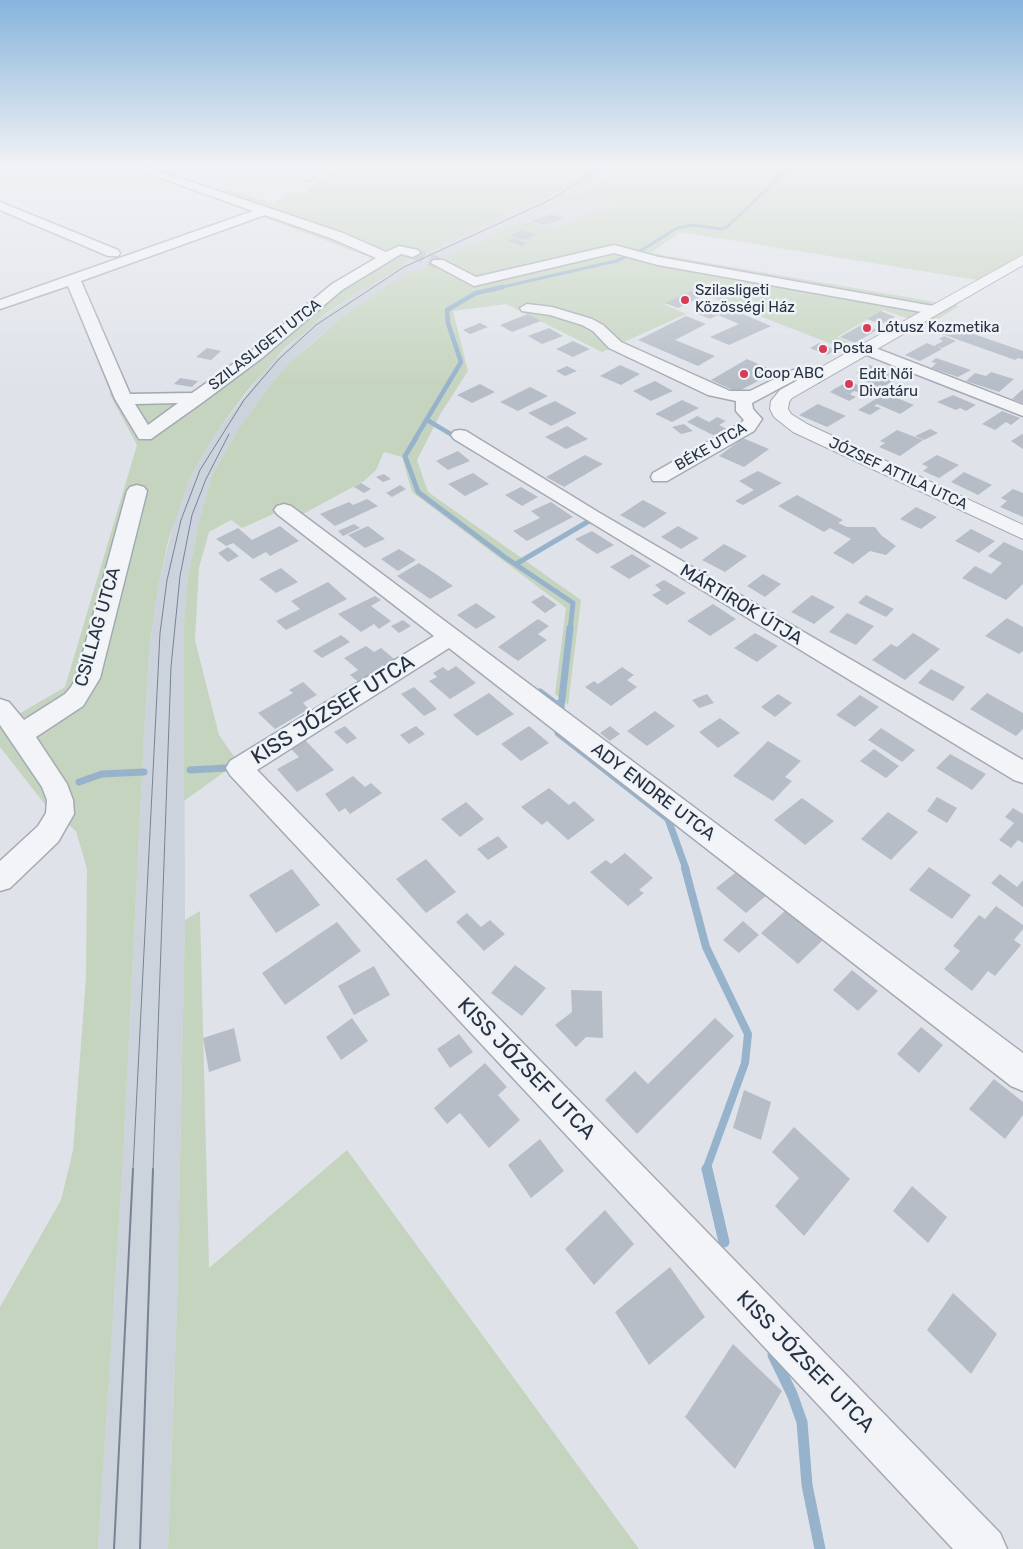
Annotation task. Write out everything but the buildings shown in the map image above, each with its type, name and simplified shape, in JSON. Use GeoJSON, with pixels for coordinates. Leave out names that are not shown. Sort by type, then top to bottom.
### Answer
{"type":"FeatureCollection","features":[{"type":"Feature","properties":{"kind":"street"},"geometry":{"type":"LineString","coordinates":[[76,239],[113,253]]}},
{"type":"Feature","properties":{"kind":"street"},"geometry":{"type":"LineString","coordinates":[[0,305],[187,239]]}},
{"type":"Feature","properties":{"kind":"street","name":"SZILASLIGETI UTCA"},"geometry":{"type":"LineString","coordinates":[[124,400],[145,435],[256,355],[337,287],[399,253],[350,239]]}},
{"type":"Feature","properties":{"kind":"street"},"geometry":{"type":"LineString","coordinates":[[438,263],[474,282],[614,249],[631,255],[934,310]]}},
{"type":"Feature","properties":{"kind":"street"},"geometry":{"type":"LineString","coordinates":[[813,378],[1023,259]]}},
{"type":"Feature","properties":{"kind":"street"},"geometry":{"type":"LineString","coordinates":[[73,280],[124,400],[197,398]]}},
{"type":"Feature","properties":{"kind":"street"},"geometry":{"type":"LineString","coordinates":[[527,308],[552,311],[587,322],[598,328],[615,345],[714,391],[729,396],[752,396]]}},
{"type":"Feature","properties":{"kind":"street"},"geometry":{"type":"LineString","coordinates":[[865,349],[1023,411]]}},
{"type":"Feature","properties":{"kind":"street","name":"BÉKE UTCA"},"geometry":{"type":"LineString","coordinates":[[660,477],[748,427],[753,419],[743,405],[745,400],[793,374],[813,378]]}},
{"type":"Feature","properties":{"kind":"street","name":"JÓZSEF ATTILA UTCA"},"geometry":{"type":"LineString","coordinates":[[813,378],[786,394],[780,400],[779,409],[783,417],[800,428],[1023,533]]}},
{"type":"Feature","properties":{"kind":"street","name":"MÁRTÍROK ÚTJA"},"geometry":{"type":"LineString","coordinates":[[460,435],[591,516],[1023,774]]}},
{"type":"Feature","properties":{"kind":"street","name":"CSILLAG UTCA"},"geometry":{"type":"LineString","coordinates":[[21,734],[74,700],[81,692],[88,678],[124,534],[137,491]]}},
{"type":"Feature","properties":{"kind":"street","name":"ADY ENDRE UTCA"},"geometry":{"type":"LineString","coordinates":[[284,510],[1023,1074]]}},
{"type":"Feature","properties":{"kind":"street","name":"KISS JÓZSEF UTCA"},"geometry":{"type":"LineString","coordinates":[[450,637],[240,768],[984,1549]]}},
{"type":"Feature","properties":{"kind":"street"},"geometry":{"type":"LineString","coordinates":[[0,708],[21,734],[54,784],[60,800],[60,814],[48,834],[0,879]]}},
{"type":"Feature","properties":{"kind":"shaded area"},"geometry":{"type":"Polygon","coordinates":[[[452,239],[484,239],[417,272],[412,271],[342,317],[307,347],[275,379],[239,428],[212,475],[199,523],[188,574],[184,622],[185,920],[177,1306],[168,1549],[98,1549],[123,1160],[144,733],[150,641],[159,583],[177,510],[189,479],[216,433],[269,365],[310,326],[358,292],[402,267],[397,265],[452,239]]]}},
{"type":"Feature","properties":{"kind":"green space"},"geometry":{"type":"Polygon","coordinates":[[[322,239],[453,239],[398,265],[403,267],[358,292],[324,315],[284,349],[247,391],[216,433],[189,479],[169,538],[159,583],[150,641],[123,1160],[98,1549],[0,1549],[0,1307],[61,1200],[73,1150],[86,977],[87,869],[76,831],[47,807],[0,747],[0,725],[65,687],[137,445],[109,393],[196,391],[253,352],[341,280],[374,259],[322,239]]]}},
{"type":"Feature","properties":{"kind":"green space"},"geometry":{"type":"Polygon","coordinates":[[[484,239],[670,239],[651,253],[959,306],[928,325],[883,310],[837,337],[856,345],[847,350],[695,291],[664,304],[686,314],[602,352],[506,304],[453,311],[468,371],[441,413],[417,460],[428,492],[581,600],[568,705],[555,694],[566,608],[412,492],[402,457],[384,452],[376,470],[364,481],[290,521],[278,512],[242,528],[231,520],[209,532],[199,568],[195,640],[219,735],[238,762],[184,801],[184,622],[188,575],[212,475],[239,428],[275,379],[291,362],[342,317],[412,271],[417,272],[484,239]]]}},
{"type":"Feature","properties":{"kind":"green space"},"geometry":{"type":"Polygon","coordinates":[[[725,239],[1023,239],[1023,259],[984,281],[725,239]]]}},
{"type":"Feature","properties":{"kind":"green space"},"geometry":{"type":"Polygon","coordinates":[[[200,911],[209,1268],[347,1150],[639,1549],[168,1549],[177,1306],[185,920],[200,911]]]}},
{"type":"Feature","properties":{"kind":"waterway"},"geometry":{"type":"LineString","coordinates":[[498,288],[616,261],[642,250],[659,239]]}},
{"type":"Feature","properties":{"kind":"waterway"},"geometry":{"type":"LineString","coordinates":[[415,439],[461,362],[448,323],[447,310],[476,293],[503,287]]}},
{"type":"Feature","properties":{"kind":"waterway"},"geometry":{"type":"LineString","coordinates":[[427,420],[459,439],[457,438]]}},
{"type":"Feature","properties":{"kind":"waterway"},"geometry":{"type":"LineString","coordinates":[[416,438],[405,456],[418,492],[506,558],[573,603],[570,630]]}},
{"type":"Feature","properties":{"kind":"waterway"},"geometry":{"type":"LineString","coordinates":[[516,564],[589,521],[597,523]]}},
{"type":"Feature","properties":{"kind":"waterway"},"geometry":{"type":"LineString","coordinates":[[570,628],[558,733],[668,819],[686,869]]}},
{"type":"Feature","properties":{"kind":"waterway"},"geometry":{"type":"LineString","coordinates":[[540,692],[556,704],[561,703]]}},
{"type":"Feature","properties":{"kind":"waterway"},"geometry":{"type":"LineString","coordinates":[[190,770],[226,768]]}},
{"type":"Feature","properties":{"kind":"waterway"},"geometry":{"type":"LineString","coordinates":[[79,782],[102,774],[144,772]]}},
{"type":"Feature","properties":{"kind":"waterway"},"geometry":{"type":"LineString","coordinates":[[685,868],[706,947],[748,1034],[745,1063],[706,1170]]}},
{"type":"Feature","properties":{"kind":"waterway"},"geometry":{"type":"LineString","coordinates":[[707,1169],[724,1242]]}},
{"type":"Feature","properties":{"kind":"waterway"},"geometry":{"type":"LineString","coordinates":[[773,1355],[792,1394],[802,1422],[807,1485],[820,1549]]}},
{"type":"Feature","properties":{"kind":"tunnel"},"geometry":{"type":"LineString","coordinates":[[413,253],[438,263]]}},
{"type":"Feature","properties":{"kind":"tram line"},"geometry":{"type":"LineString","coordinates":[[133,1170],[160,633],[167,580],[181,520],[200,470],[244,400],[279,359],[316,325],[404,267],[464,239]]}},
{"type":"Feature","properties":{"kind":"tram line"},"geometry":{"type":"LineString","coordinates":[[153,1170],[171,667],[180,576],[192,515],[206,479],[229,434]]}},
{"type":"Feature","properties":{"kind":"tram line"},"geometry":{"type":"LineString","coordinates":[[114,1549],[133,1169]]}},
{"type":"Feature","properties":{"kind":"tram line"},"geometry":{"type":"LineString","coordinates":[[140,1549],[153,1169]]}},
{"type":"Feature","properties":{"kind":"place","name":"Szilasligeti Közösségi Ház"},"geometry":{"type":"Point","coordinates":[685,300]}},
{"type":"Feature","properties":{"kind":"place","name":"Lótusz Kozmetika"},"geometry":{"type":"Point","coordinates":[867,328]}},
{"type":"Feature","properties":{"kind":"place","name":"Posta"},"geometry":{"type":"Point","coordinates":[823,349]}},
{"type":"Feature","properties":{"kind":"place","name":"Coop ABC"},"geometry":{"type":"Point","coordinates":[744,374]}},
{"type":"Feature","properties":{"kind":"place","name":"Edit Női Divatáru"},"geometry":{"type":"Point","coordinates":[849,384]}}]}
